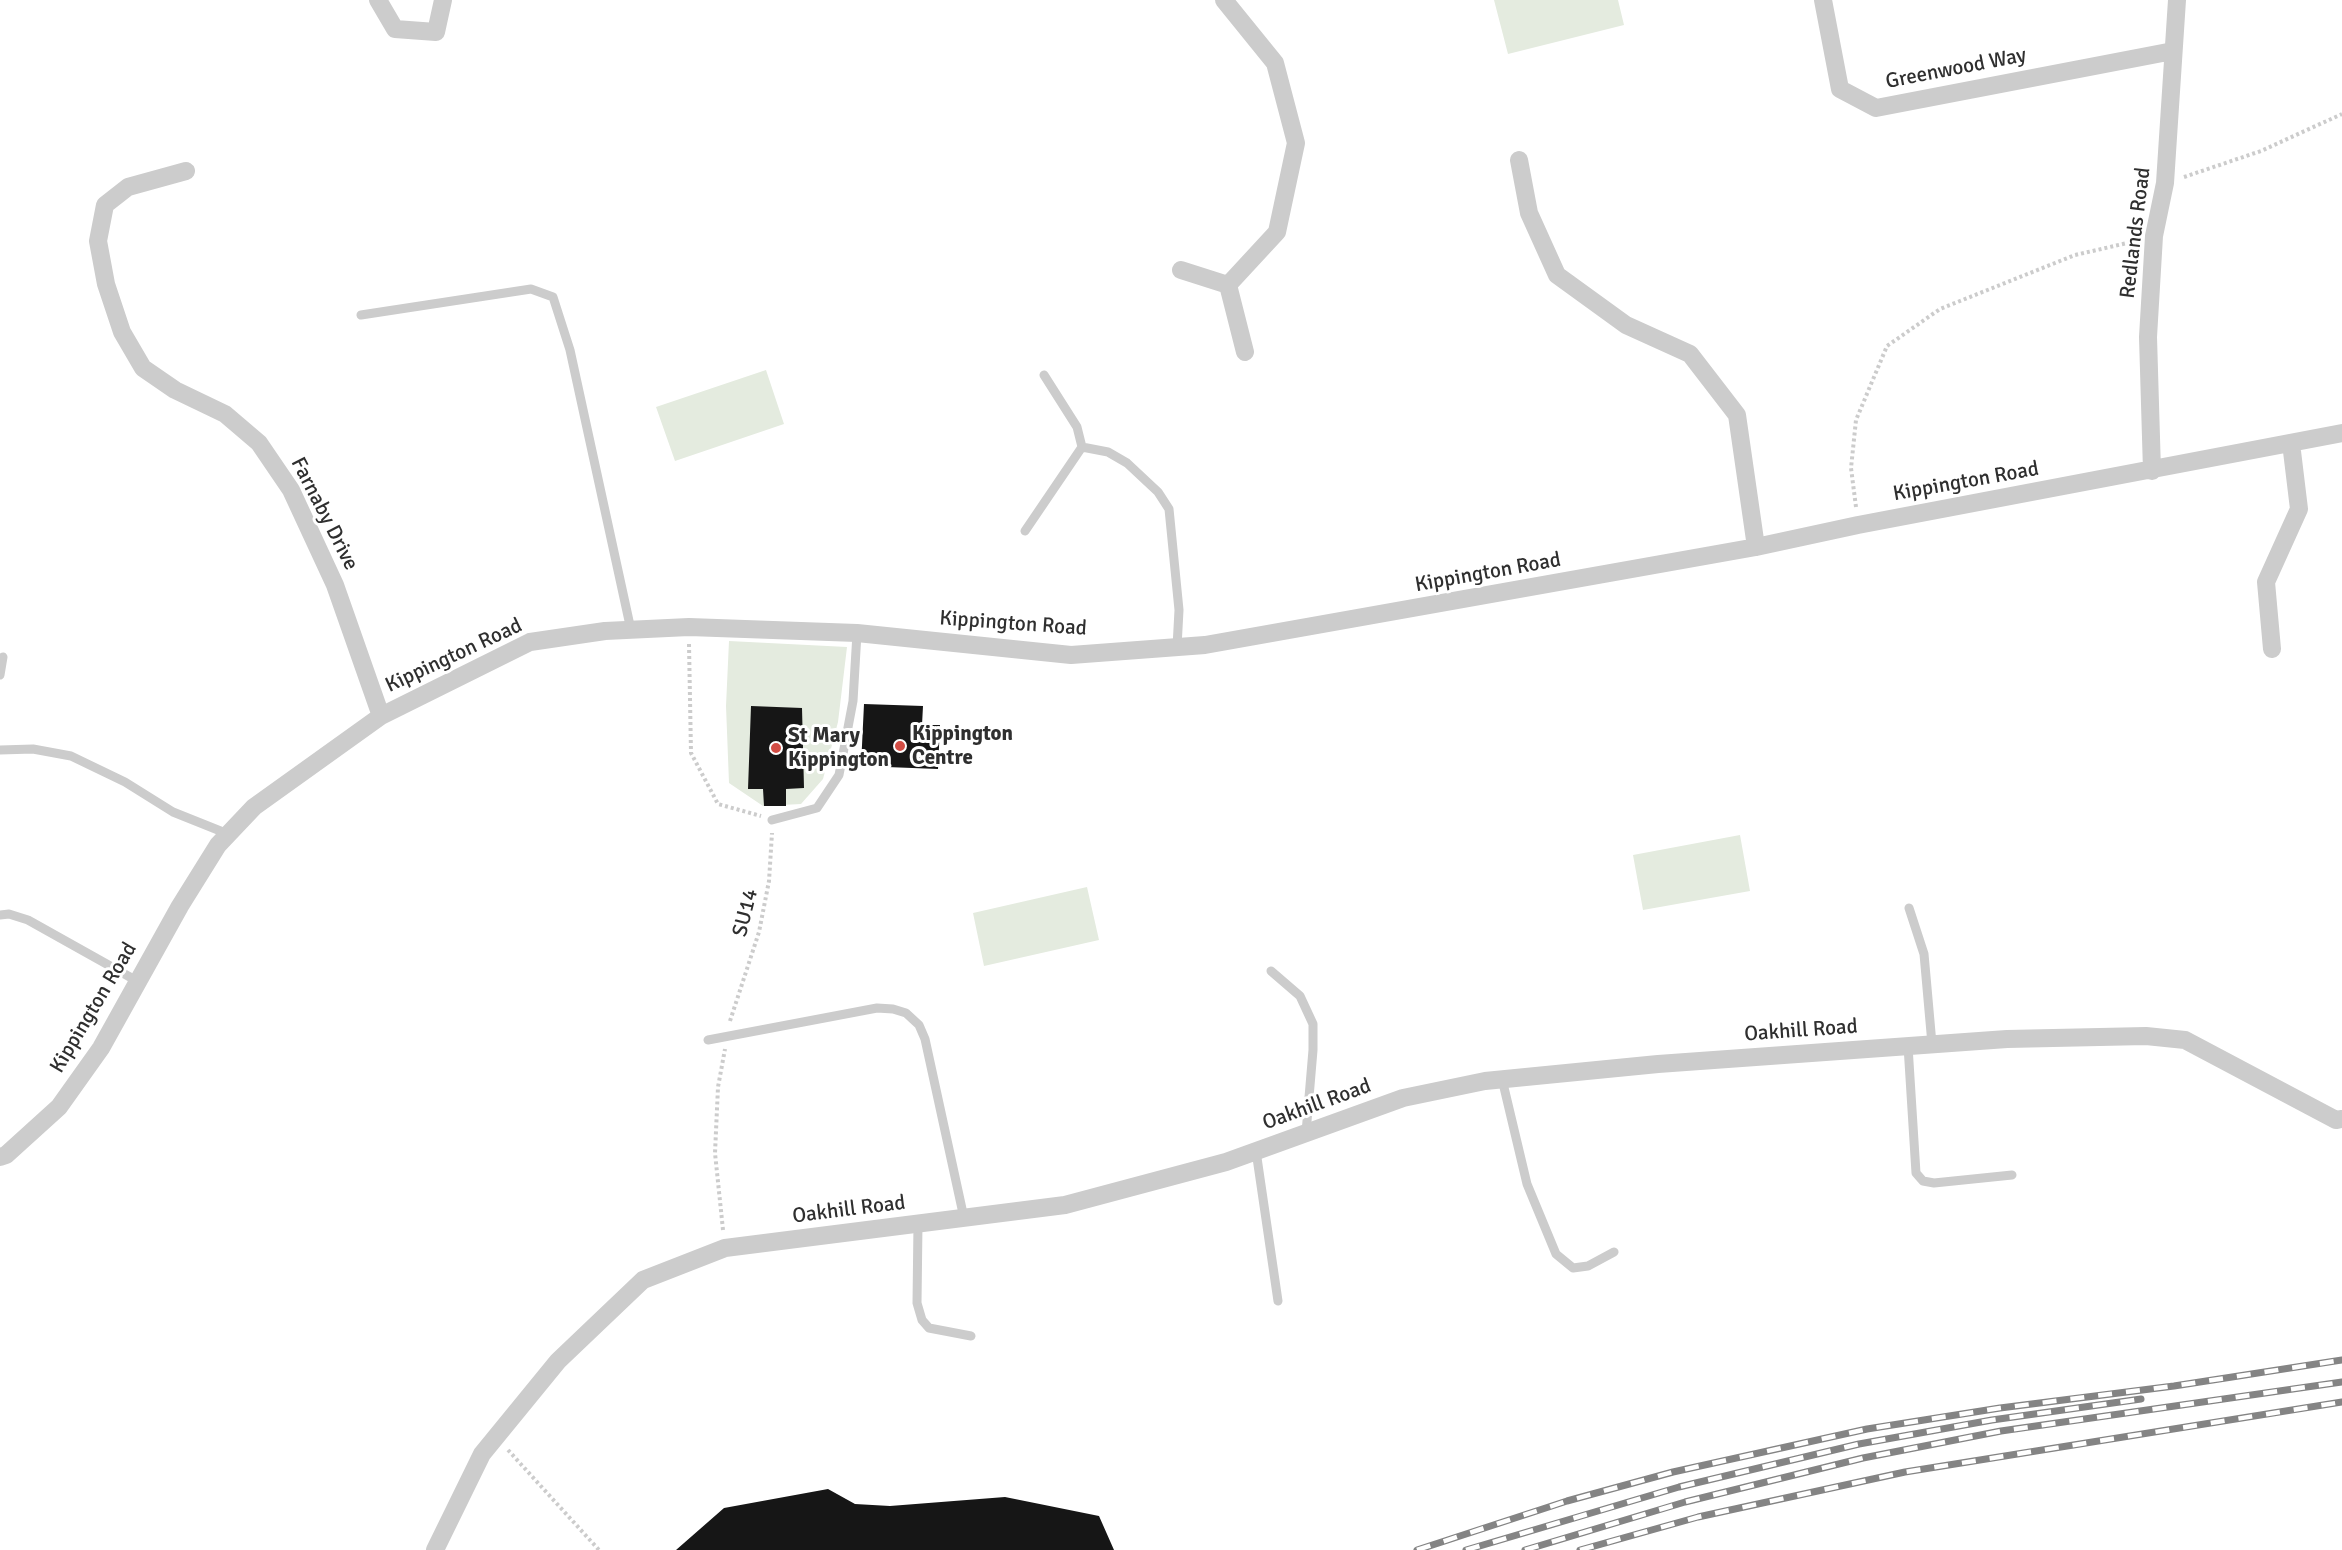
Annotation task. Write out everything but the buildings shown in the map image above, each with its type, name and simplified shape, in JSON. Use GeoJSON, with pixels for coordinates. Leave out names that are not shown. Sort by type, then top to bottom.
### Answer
{"type":"FeatureCollection","features":[{"type":"Feature","properties":{"kind":"street"},"geometry":{"type":"LineString","coordinates":[[378,0],[395,28],[436,33],[443,0]]}},
{"type":"Feature","properties":{"kind":"street"},"geometry":{"type":"LineString","coordinates":[[1224,0],[1275,63],[1296,143],[1277,232],[1228,285]]}},
{"type":"Feature","properties":{"kind":"street","name":"Greenwood Way"},"geometry":{"type":"LineString","coordinates":[[1823,0],[1840,89],[1876,108],[2173,51]]}},
{"type":"Feature","properties":{"kind":"street","name":"Redlands Road"},"geometry":{"type":"LineString","coordinates":[[2152,471],[2148,337],[2154,236],[2165,183],[2176,0]]}},
{"type":"Feature","properties":{"kind":"street"},"geometry":{"type":"LineString","coordinates":[[1519,160],[1529,213],[1557,275],[1626,325],[1690,354],[1737,415],[1756,547]]}},
{"type":"Feature","properties":{"kind":"street","name":"Farnaby Drive"},"geometry":{"type":"LineString","coordinates":[[186,171],[128,187],[105,205],[98,241],[106,284],[122,333],[143,368],[175,390],[225,414],[259,443],[291,489],[334,585],[381,716]]}},
{"type":"Feature","properties":{"kind":"street"},"geometry":{"type":"LineString","coordinates":[[1181,270],[1228,285]]}},
{"type":"Feature","properties":{"kind":"street"},"geometry":{"type":"LineString","coordinates":[[1228,285],[1245,352]]}},
{"type":"Feature","properties":{"kind":"street","name":"Kippington Road"},"geometry":{"type":"LineString","coordinates":[[0,1157],[6,1155],[59,1107],[101,1048],[137,981],[218,845],[254,807],[381,716],[530,642],[606,630],[689,627],[857,633],[1071,655],[1178,647],[1228,641],[1756,547],[1858,525],[2152,471],[2342,433]]}},
{"type":"Feature","properties":{"kind":"street"},"geometry":{"type":"LineString","coordinates":[[2272,649],[2266,582],[2299,509],[2291,443]]}},
{"type":"Feature","properties":{"kind":"street","name":"Oakhill Road"},"geometry":{"type":"LineString","coordinates":[[435,1550],[482,1454],[558,1361],[643,1280],[725,1248],[1065,1205],[1226,1162],[1403,1098],[1502,1079],[1658,1064],[2007,1039],[2146,1036],[2185,1040],[2336,1120],[2342,1119]]}},
{"type":"Feature","properties":{"kind":"lane"},"geometry":{"type":"LineString","coordinates":[[362,315],[531,289],[553,297],[570,350],[631,630]]}},
{"type":"Feature","properties":{"kind":"lane"},"geometry":{"type":"LineString","coordinates":[[1025,531],[1082,447],[1077,427],[1044,375]]}},
{"type":"Feature","properties":{"kind":"lane"},"geometry":{"type":"LineString","coordinates":[[1082,447],[1108,452],[1127,463],[1158,492],[1169,509],[1179,610],[1178,647]]}},
{"type":"Feature","properties":{"kind":"lane"},"geometry":{"type":"LineString","coordinates":[[772,820],[817,808],[839,775],[853,701],[857,633]]}},
{"type":"Feature","properties":{"kind":"lane"},"geometry":{"type":"LineString","coordinates":[[0,675],[3,657]]}},
{"type":"Feature","properties":{"kind":"lane"},"geometry":{"type":"LineString","coordinates":[[0,750],[33,749],[71,756],[125,783],[173,812],[228,834]]}},
{"type":"Feature","properties":{"kind":"lane"},"geometry":{"type":"LineString","coordinates":[[1909,908],[1923,954],[1932,1044]]}},
{"type":"Feature","properties":{"kind":"lane"},"geometry":{"type":"LineString","coordinates":[[0,915],[9,914],[28,920],[137,981]]}},
{"type":"Feature","properties":{"kind":"lane"},"geometry":{"type":"LineString","coordinates":[[1271,971],[1300,996],[1313,1024],[1306,1133]]}},
{"type":"Feature","properties":{"kind":"lane"},"geometry":{"type":"LineString","coordinates":[[708,1040],[878,1008],[906,1013],[919,1025],[925,1039],[964,1218]]}},
{"type":"Feature","properties":{"kind":"lane"},"geometry":{"type":"LineString","coordinates":[[1908,1046],[1916,1173],[1923,1181],[1934,1183],[2012,1175]]}},
{"type":"Feature","properties":{"kind":"lane"},"geometry":{"type":"LineString","coordinates":[[1502,1079],[1527,1184],[1556,1254],[1572,1268],[1588,1266],[1614,1252]]}},
{"type":"Feature","properties":{"kind":"lane"},"geometry":{"type":"LineString","coordinates":[[1256,1151],[1278,1301]]}},
{"type":"Feature","properties":{"kind":"lane"},"geometry":{"type":"LineString","coordinates":[[918,1224],[917,1303],[922,1320],[929,1328],[971,1336]]}},
{"type":"Feature","properties":{"kind":"path"},"geometry":{"type":"LineString","coordinates":[[2165,183],[2261,151],[2342,114]]}},
{"type":"Feature","properties":{"kind":"path"},"geometry":{"type":"LineString","coordinates":[[1858,525],[1851,468],[1856,420],[1887,346],[1940,309],[2075,255],[2154,236]]}},
{"type":"Feature","properties":{"kind":"path"},"geometry":{"type":"LineString","coordinates":[[689,627],[691,753],[718,804],[772,820]]}},
{"type":"Feature","properties":{"kind":"path","name":"SU14"},"geometry":{"type":"LineString","coordinates":[[725,1248],[715,1153],[718,1087],[732,1012],[759,932],[769,881],[772,820]]}},
{"type":"Feature","properties":{"kind":"path"},"geometry":{"type":"LineString","coordinates":[[496,1437],[599,1550]]}},
{"type":"Feature","properties":{"kind":"shaded area"},"geometry":{"type":"Polygon","coordinates":[[[1494,0],[1618,0],[1624,25],[1508,54],[1494,0]]]}},
{"type":"Feature","properties":{"kind":"shaded area"},"geometry":{"type":"Polygon","coordinates":[[[766,370],[784,424],[675,461],[656,407],[766,370]]]}},
{"type":"Feature","properties":{"kind":"shaded area"},"geometry":{"type":"Polygon","coordinates":[[[729,641],[847,647],[838,722],[823,779],[801,804],[763,806],[729,783],[726,706],[729,641]]]}},
{"type":"Feature","properties":{"kind":"shaded area"},"geometry":{"type":"Polygon","coordinates":[[[1740,835],[1750,891],[1643,910],[1633,855],[1740,835]]]}},
{"type":"Feature","properties":{"kind":"shaded area"},"geometry":{"type":"Polygon","coordinates":[[[1087,887],[1099,940],[984,966],[973,913],[1087,887]]]}},
{"type":"Feature","properties":{"kind":"railway"},"geometry":{"type":"LineString","coordinates":[[1417,1550],[1567,1501],[1673,1472],[1867,1429],[2342,1360]]}},
{"type":"Feature","properties":{"kind":"railway"},"geometry":{"type":"LineString","coordinates":[[1525,1550],[1685,1502],[1863,1458],[2001,1431],[2342,1382]]}},
{"type":"Feature","properties":{"kind":"railway"},"geometry":{"type":"LineString","coordinates":[[1466,1550],[1679,1487],[1859,1444],[1992,1420],[2141,1399]]}},
{"type":"Feature","properties":{"kind":"railway"},"geometry":{"type":"LineString","coordinates":[[1580,1550],[1698,1517],[1905,1472],[2342,1402]]}},
{"type":"Feature","properties":{"kind":"place","name":"Kippington Centre"},"geometry":{"type":"Point","coordinates":[900,746]}},
{"type":"Feature","properties":{"kind":"place","name":"St Mary Kippington"},"geometry":{"type":"Point","coordinates":[776,748]}}]}
